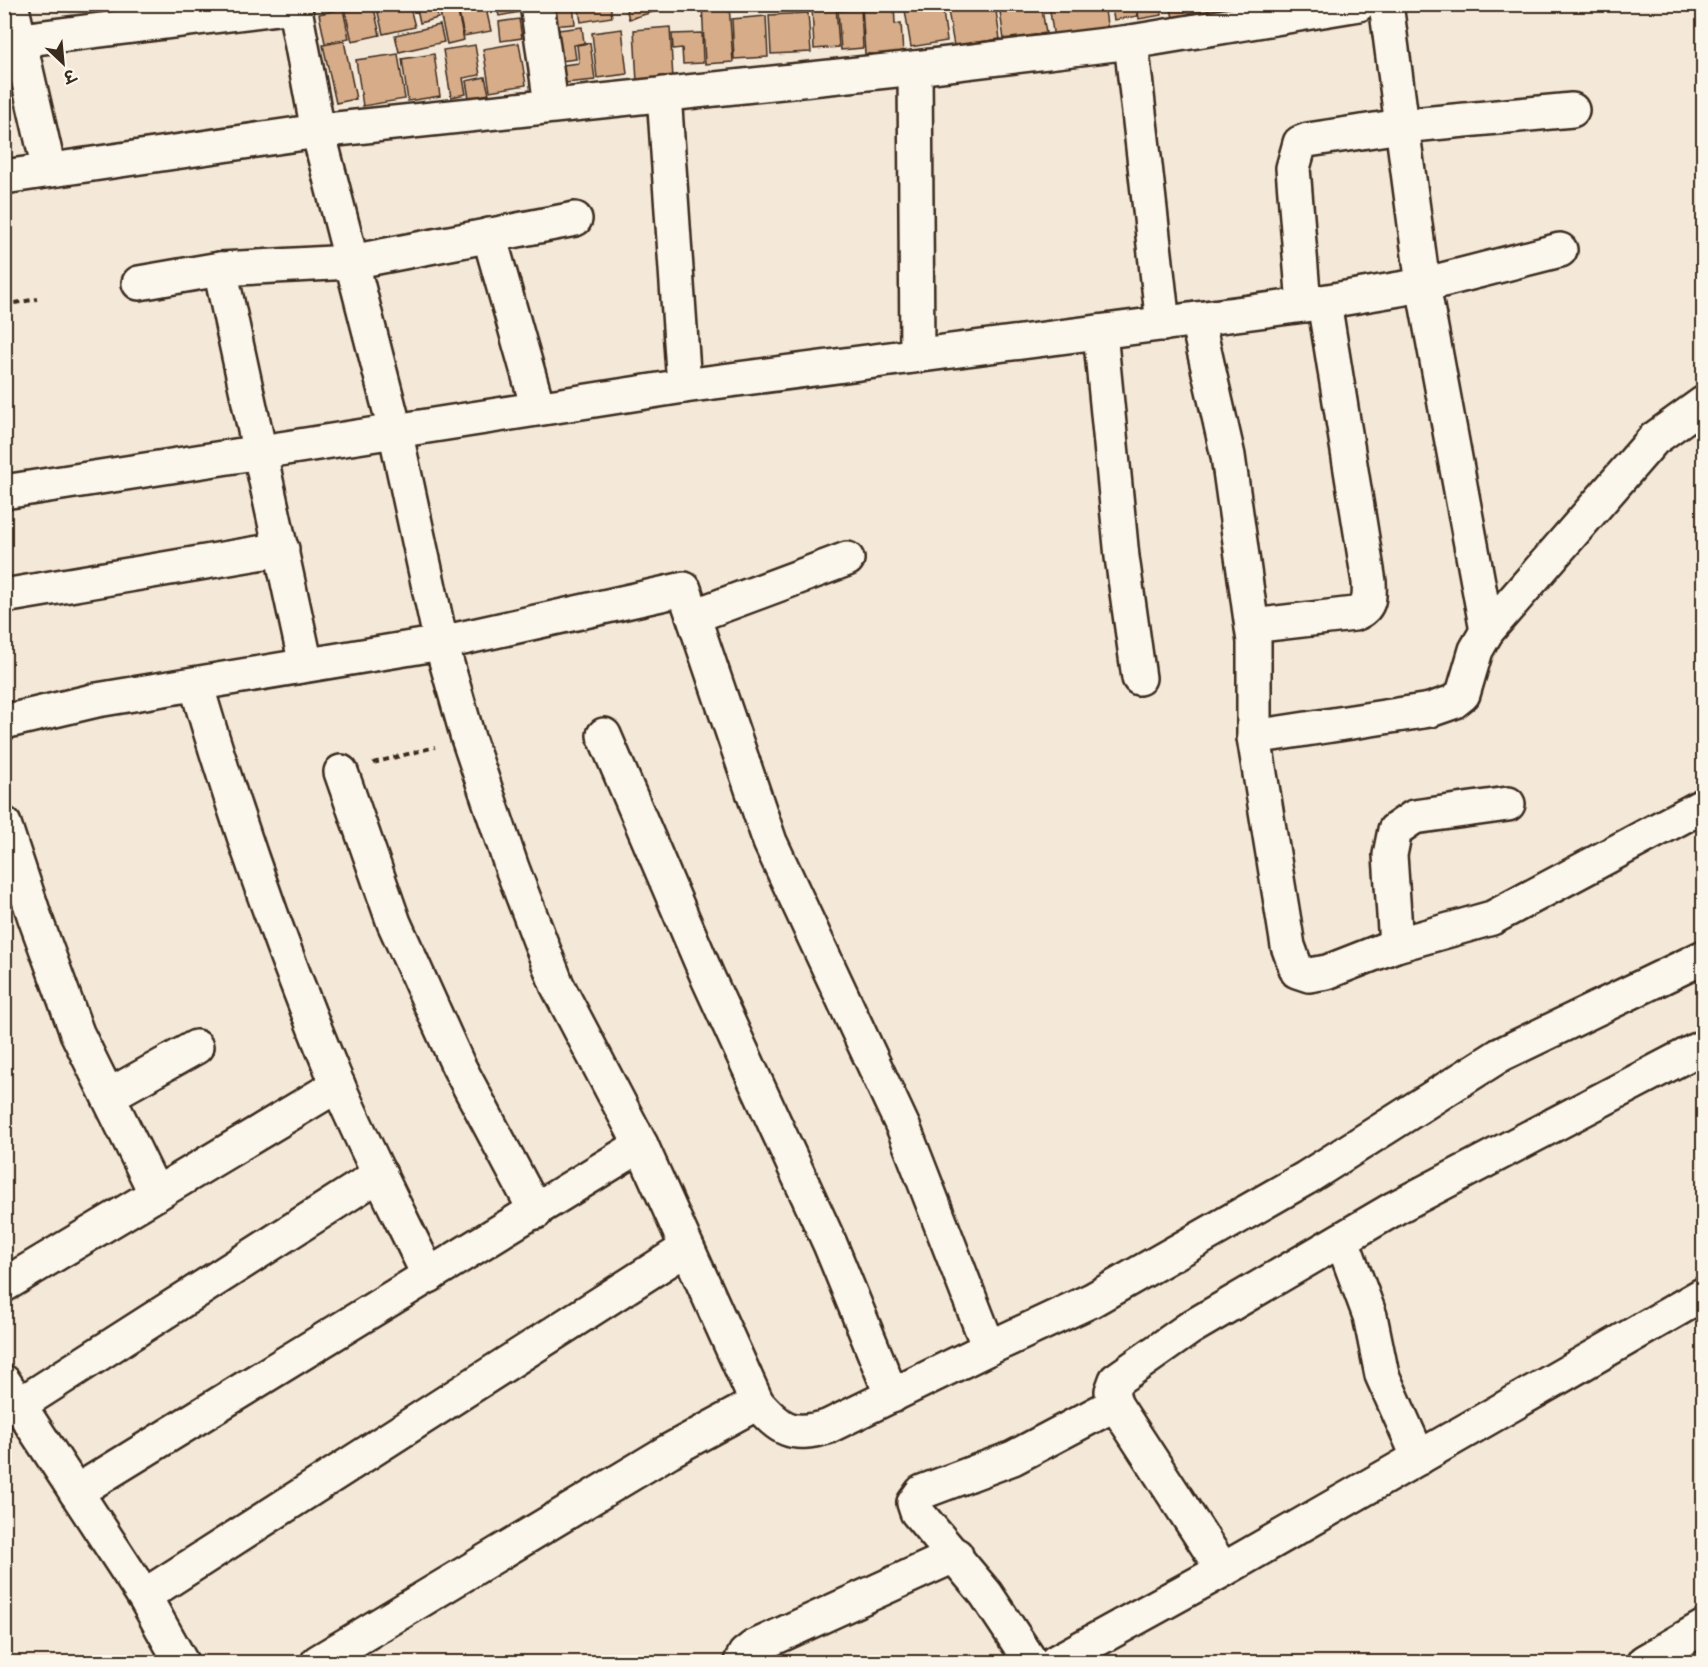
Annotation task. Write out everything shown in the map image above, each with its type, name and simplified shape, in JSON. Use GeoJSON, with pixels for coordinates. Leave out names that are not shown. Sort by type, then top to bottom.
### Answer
{"type":"FeatureCollection","features":[{"type":"Feature","properties":{"kind":"street"},"geometry":{"type":"LineString","coordinates":[[11,4],[12,41],[50,170]]}},
{"type":"Feature","properties":{"kind":"street"},"geometry":{"type":"LineString","coordinates":[[537,4],[551,105]]}},
{"type":"Feature","properties":{"kind":"street"},"geometry":{"type":"LineString","coordinates":[[4,177],[318,131],[915,68],[1131,42],[1359,4]]}},
{"type":"Feature","properties":{"kind":"street"},"geometry":{"type":"LineString","coordinates":[[1386,4],[1423,285],[1487,631]]}},
{"type":"Feature","properties":{"kind":"street"},"geometry":{"type":"LineString","coordinates":[[12,41],[157,14],[294,5],[318,131],[395,430],[441,643],[468,738],[512,868],[557,985],[641,1146],[757,1403],[773,1422],[799,1433],[827,1427],[1092,1300],[1306,1178],[1500,1055],[1704,957]]}},
{"type":"Feature","properties":{"kind":"street"},"geometry":{"type":"LineString","coordinates":[[1131,42],[1163,324]]}},
{"type":"Feature","properties":{"kind":"street"},"geometry":{"type":"LineString","coordinates":[[915,68],[917,356]]}},
{"type":"Feature","properties":{"kind":"street"},"geometry":{"type":"LineString","coordinates":[[664,94],[684,386]]}},
{"type":"Feature","properties":{"kind":"street"},"geometry":{"type":"LineString","coordinates":[[1251,626],[1354,614],[1366,607],[1369,601],[1369,582],[1314,303],[1293,168],[1300,143],[1401,126],[1572,110]]}},
{"type":"Feature","properties":{"kind":"street"},"geometry":{"type":"LineString","coordinates":[[139,283],[220,269],[351,262],[575,219]]}},
{"type":"Feature","properties":{"kind":"street"},"geometry":{"type":"LineString","coordinates":[[489,235],[538,408]]}},
{"type":"Feature","properties":{"kind":"street"},"geometry":{"type":"LineString","coordinates":[[6,487],[261,451],[684,386],[1314,303],[1423,285],[1560,250]]}},
{"type":"Feature","properties":{"kind":"street"},"geometry":{"type":"LineString","coordinates":[[220,269],[306,665]]}},
{"type":"Feature","properties":{"kind":"street"},"geometry":{"type":"LineString","coordinates":[[1197,319],[1228,456],[1255,654],[1254,737],[1288,946],[1297,971],[1309,975],[1327,972],[1396,945],[1492,918],[1704,805]]}},
{"type":"Feature","properties":{"kind":"street"},"geometry":{"type":"LineString","coordinates":[[1100,332],[1122,557],[1139,678]]}},
{"type":"Feature","properties":{"kind":"street"},"geometry":{"type":"LineString","coordinates":[[1254,737],[1430,710],[1453,702],[1464,694],[1476,650],[1487,631],[1654,439],[1704,403]]}},
{"type":"Feature","properties":{"kind":"street"},"geometry":{"type":"LineString","coordinates":[[4,596],[282,549]]}},
{"type":"Feature","properties":{"kind":"street"},"geometry":{"type":"LineString","coordinates":[[694,616],[847,559]]}},
{"type":"Feature","properties":{"kind":"street"},"geometry":{"type":"LineString","coordinates":[[4,722],[97,700],[441,643],[684,589],[770,842],[904,1129],[989,1348]]}},
{"type":"Feature","properties":{"kind":"street"},"geometry":{"type":"LineString","coordinates":[[196,684],[261,890],[338,1085],[429,1276]]}},
{"type":"Feature","properties":{"kind":"street"},"geometry":{"type":"LineString","coordinates":[[604,735],[708,978],[830,1244],[892,1396]]}},
{"type":"Feature","properties":{"kind":"street"},"geometry":{"type":"LineString","coordinates":[[341,772],[394,923],[463,1075],[536,1212]]}},
{"type":"Feature","properties":{"kind":"street"},"geometry":{"type":"LineString","coordinates":[[1396,945],[1390,855],[1395,830],[1414,817],[1508,804]]}},
{"type":"Feature","properties":{"kind":"street"},"geometry":{"type":"LineString","coordinates":[[4,825],[58,985],[108,1096],[156,1194]]}},
{"type":"Feature","properties":{"kind":"street"},"geometry":{"type":"LineString","coordinates":[[1223,1570],[1115,1404],[1113,1386],[1128,1370],[1190,1328],[1395,1208],[1704,1046]]}},
{"type":"Feature","properties":{"kind":"street"},"geometry":{"type":"LineString","coordinates":[[108,1096],[196,1047]]}},
{"type":"Feature","properties":{"kind":"street"},"geometry":{"type":"LineString","coordinates":[[4,1285],[338,1085]]}},
{"type":"Feature","properties":{"kind":"street"},"geometry":{"type":"LineString","coordinates":[[76,1492],[641,1146]]}},
{"type":"Feature","properties":{"kind":"street"},"geometry":{"type":"LineString","coordinates":[[181,1662],[144,1596],[12,1394],[380,1174]]}},
{"type":"Feature","properties":{"kind":"street"},"geometry":{"type":"LineString","coordinates":[[1342,1240],[1370,1316],[1382,1375],[1419,1458]]}},
{"type":"Feature","properties":{"kind":"street"},"geometry":{"type":"LineString","coordinates":[[144,1596],[687,1248]]}},
{"type":"Feature","properties":{"kind":"street"},"geometry":{"type":"LineString","coordinates":[[1056,1662],[1223,1570],[1704,1294]]}},
{"type":"Feature","properties":{"kind":"street"},"geometry":{"type":"LineString","coordinates":[[334,1658],[669,1451],[757,1403]]}},
{"type":"Feature","properties":{"kind":"street"},"geometry":{"type":"LineString","coordinates":[[1031,1662],[986,1594],[956,1555],[917,1512],[914,1503],[916,1497],[934,1487],[1035,1448],[1115,1404]]}},
{"type":"Feature","properties":{"kind":"street"},"geometry":{"type":"LineString","coordinates":[[741,1662],[745,1654],[754,1647],[956,1555]]}},
{"type":"Feature","properties":{"kind":"street"},"geometry":{"type":"LineString","coordinates":[[1644,1662],[1704,1627]]}},
{"type":"Feature","properties":{"kind":"path"},"geometry":{"type":"LineString","coordinates":[[4,305],[37,299]]}},
{"type":"Feature","properties":{"kind":"path"},"geometry":{"type":"LineString","coordinates":[[341,772],[468,738]]}},
{"type":"Feature","properties":{"kind":"building"},"geometry":{"type":"Polygon","coordinates":[[[373,4],[380,35],[352,41],[345,11],[373,4]]]}},
{"type":"Feature","properties":{"kind":"building"},"geometry":{"type":"Polygon","coordinates":[[[376,4],[409,4],[415,27],[383,34],[376,4]]]}},
{"type":"Feature","properties":{"kind":"building"},"geometry":{"type":"Polygon","coordinates":[[[416,4],[435,4],[438,18],[420,23],[416,4]]]}},
{"type":"Feature","properties":{"kind":"building"},"geometry":{"type":"Polygon","coordinates":[[[438,4],[456,4],[464,40],[447,44],[438,4]]]}},
{"type":"Feature","properties":{"kind":"building"},"geometry":{"type":"Polygon","coordinates":[[[457,4],[485,4],[491,31],[464,36],[457,4]]]}},
{"type":"Feature","properties":{"kind":"building"},"geometry":{"type":"Polygon","coordinates":[[[496,4],[518,4],[520,12],[499,16],[496,4]]]}},
{"type":"Feature","properties":{"kind":"building"},"geometry":{"type":"Polygon","coordinates":[[[550,4],[573,4],[575,24],[552,26],[550,4]]]}},
{"type":"Feature","properties":{"kind":"building"},"geometry":{"type":"Polygon","coordinates":[[[578,4],[610,4],[612,17],[581,22],[578,4]]]}},
{"type":"Feature","properties":{"kind":"building"},"geometry":{"type":"Polygon","coordinates":[[[625,4],[661,4],[663,9],[629,19],[625,4]]]}},
{"type":"Feature","properties":{"kind":"building"},"geometry":{"type":"Polygon","coordinates":[[[702,4],[729,4],[733,62],[705,64],[702,4]]]}},
{"type":"Feature","properties":{"kind":"building"},"geometry":{"type":"Polygon","coordinates":[[[894,4],[895,24],[901,23],[903,54],[865,54],[862,6],[894,4]]]}},
{"type":"Feature","properties":{"kind":"building"},"geometry":{"type":"Polygon","coordinates":[[[904,4],[942,4],[947,41],[911,47],[904,4]]]}},
{"type":"Feature","properties":{"kind":"building"},"geometry":{"type":"Polygon","coordinates":[[[947,4],[995,4],[1000,39],[954,46],[947,4]]]}},
{"type":"Feature","properties":{"kind":"building"},"geometry":{"type":"Polygon","coordinates":[[[999,4],[1041,4],[1046,33],[1004,40],[999,4]]]}},
{"type":"Feature","properties":{"kind":"building"},"geometry":{"type":"Polygon","coordinates":[[[1049,4],[1104,4],[1108,31],[1054,39],[1049,4]]]}},
{"type":"Feature","properties":{"kind":"building"},"geometry":{"type":"Polygon","coordinates":[[[1111,4],[1136,4],[1138,16],[1114,20],[1111,4]]]}},
{"type":"Feature","properties":{"kind":"building"},"geometry":{"type":"Polygon","coordinates":[[[1137,4],[1160,4],[1162,15],[1139,19],[1137,4]]]}},
{"type":"Feature","properties":{"kind":"building"},"geometry":{"type":"Polygon","coordinates":[[[1170,4],[1217,4],[1218,10],[1173,18],[1170,4]]]}},
{"type":"Feature","properties":{"kind":"building"},"geometry":{"type":"Polygon","coordinates":[[[1232,4],[1256,4],[1257,10],[1234,13],[1232,4]]]}},
{"type":"Feature","properties":{"kind":"building"},"geometry":{"type":"Polygon","coordinates":[[[836,6],[839,47],[814,49],[812,7],[836,6]]]}},
{"type":"Feature","properties":{"kind":"building"},"geometry":{"type":"Polygon","coordinates":[[[343,9],[349,38],[325,43],[319,14],[343,9]]]}},
{"type":"Feature","properties":{"kind":"building"},"geometry":{"type":"Polygon","coordinates":[[[861,9],[863,48],[841,50],[838,11],[861,9]]]}},
{"type":"Feature","properties":{"kind":"building"},"geometry":{"type":"Polygon","coordinates":[[[808,13],[811,52],[771,54],[769,15],[808,13]]]}},
{"type":"Feature","properties":{"kind":"building"},"geometry":{"type":"Polygon","coordinates":[[[766,16],[768,57],[734,59],[732,19],[766,16]]]}},
{"type":"Feature","properties":{"kind":"building"},"geometry":{"type":"Polygon","coordinates":[[[519,19],[522,38],[501,41],[499,22],[519,19]]]}},
{"type":"Feature","properties":{"kind":"building"},"geometry":{"type":"Polygon","coordinates":[[[440,25],[444,42],[399,52],[395,35],[440,25]]]}},
{"type":"Feature","properties":{"kind":"building"},"geometry":{"type":"Polygon","coordinates":[[[582,27],[584,43],[574,45],[576,59],[553,62],[550,31],[582,27]]]}},
{"type":"Feature","properties":{"kind":"building"},"geometry":{"type":"Polygon","coordinates":[[[670,27],[673,79],[637,82],[634,30],[670,27]]]}},
{"type":"Feature","properties":{"kind":"building"},"geometry":{"type":"Polygon","coordinates":[[[622,29],[627,74],[597,78],[592,33],[622,29]]]}},
{"type":"Feature","properties":{"kind":"building"},"geometry":{"type":"Polygon","coordinates":[[[702,33],[703,63],[683,64],[682,48],[673,49],[672,34],[702,33]]]}},
{"type":"Feature","properties":{"kind":"building"},"geometry":{"type":"Polygon","coordinates":[[[344,41],[356,99],[336,103],[323,45],[344,41]]]}},
{"type":"Feature","properties":{"kind":"building"},"geometry":{"type":"Polygon","coordinates":[[[519,43],[526,85],[490,91],[483,49],[519,43]]]}},
{"type":"Feature","properties":{"kind":"building"},"geometry":{"type":"Polygon","coordinates":[[[590,43],[595,80],[565,83],[563,65],[579,63],[577,45],[590,43]]]}},
{"type":"Feature","properties":{"kind":"building"},"geometry":{"type":"Polygon","coordinates":[[[475,45],[480,75],[463,78],[466,94],[451,97],[443,50],[475,45]]]}},
{"type":"Feature","properties":{"kind":"building"},"geometry":{"type":"Polygon","coordinates":[[[398,54],[405,99],[363,106],[356,60],[398,54]]]}},
{"type":"Feature","properties":{"kind":"building"},"geometry":{"type":"Polygon","coordinates":[[[434,54],[440,96],[408,101],[402,59],[434,54]]]}},
{"type":"Feature","properties":{"kind":"building"},"geometry":{"type":"Polygon","coordinates":[[[485,77],[489,94],[469,98],[466,81],[485,77]]]}}]}
